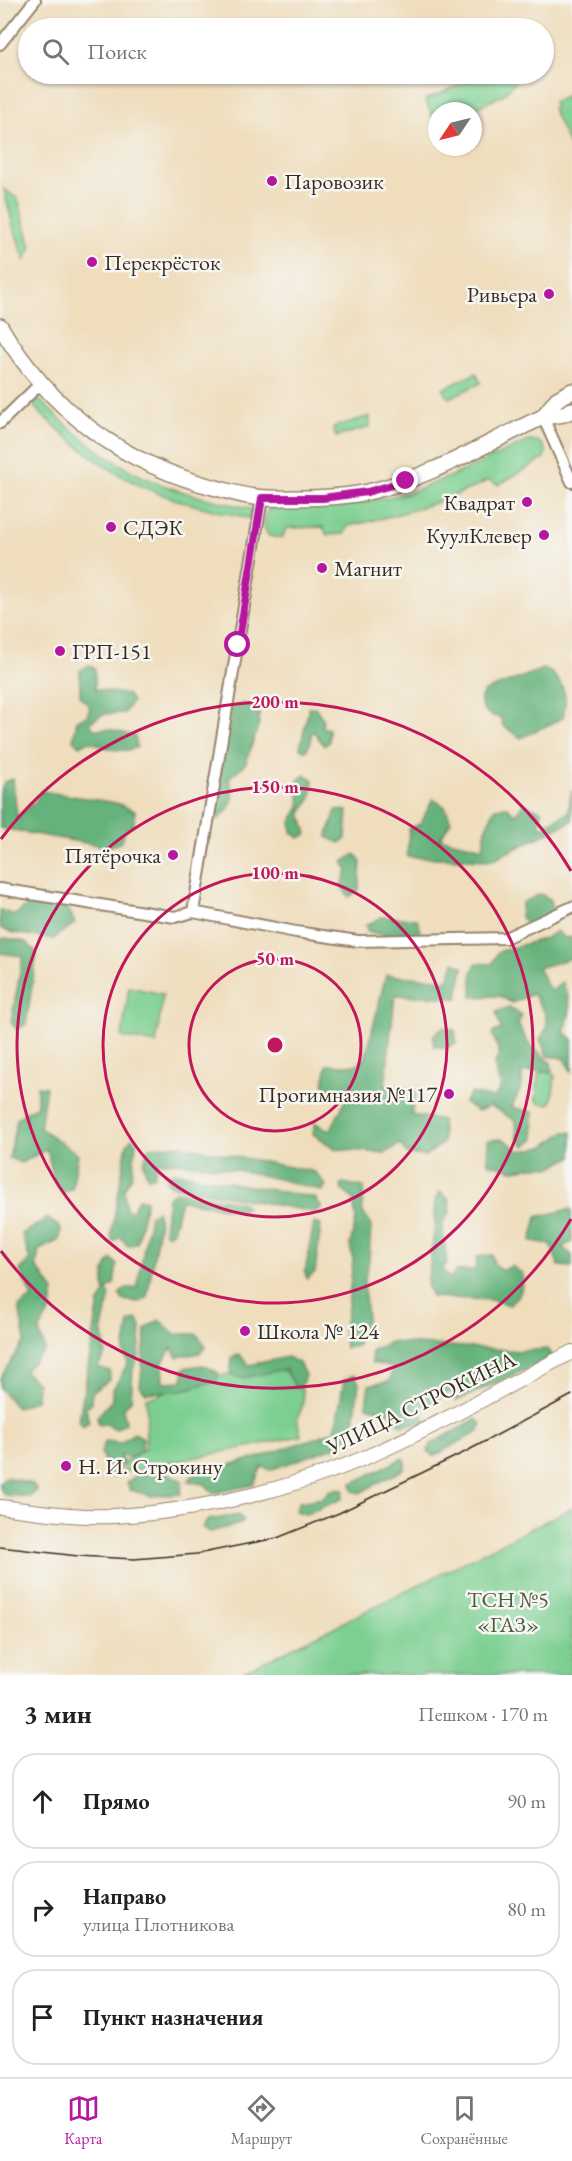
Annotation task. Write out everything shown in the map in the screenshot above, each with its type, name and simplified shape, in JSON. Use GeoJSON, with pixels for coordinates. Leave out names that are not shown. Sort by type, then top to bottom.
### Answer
{"type":"FeatureCollection","features":[{"type":"Feature","properties":{"kind":"main road"},"geometry":{"type":"LineString","coordinates":[[0,326],[13,348],[41,383],[76,418],[121,450],[164,472],[206,486],[262,498],[323,498],[367,492],[406,481],[543,417],[564,414],[572,410]]}},
{"type":"Feature","properties":{"kind":"main road"},"geometry":{"type":"LineString","coordinates":[[543,417],[557,399],[572,391]]}},
{"type":"Feature","properties":{"kind":"street"},"geometry":{"type":"LineString","coordinates":[[21,18],[35,0]]}},
{"type":"Feature","properties":{"kind":"street"},"geometry":{"type":"LineString","coordinates":[[0,44],[18,21]]}},
{"type":"Feature","properties":{"kind":"street"},"geometry":{"type":"LineString","coordinates":[[0,423],[41,383]]}},
{"type":"Feature","properties":{"kind":"street"},"geometry":{"type":"LineString","coordinates":[[543,417],[572,482]]}},
{"type":"Feature","properties":{"kind":"street"},"geometry":{"type":"LineString","coordinates":[[193,912],[262,498]]}},
{"type":"Feature","properties":{"kind":"street"},"geometry":{"type":"LineString","coordinates":[[0,889],[175,917],[193,912],[296,932],[358,941],[505,938],[572,907]]}},
{"type":"Feature","properties":{"kind":"street","name":"УЛИЦА СТРОКИНА"},"geometry":{"type":"LineString","coordinates":[[0,1508],[75,1516],[114,1516],[186,1507],[264,1492],[369,1456],[572,1352]]}},
{"type":"Feature","properties":{"kind":"green space"},"geometry":{"type":"Polygon","coordinates":[[[463,84],[513,84],[503,95],[482,105],[482,102],[428,102],[428,106],[425,100],[463,84]]]}},
{"type":"Feature","properties":{"kind":"green space"},"geometry":{"type":"Polygon","coordinates":[[[572,93],[572,152],[552,108],[555,107],[553,102],[572,93]]]}},
{"type":"Feature","properties":{"kind":"green space"},"geometry":{"type":"Polygon","coordinates":[[[4,189],[18,199],[31,247],[25,261],[13,226],[4,189]]]}},
{"type":"Feature","properties":{"kind":"green space"},"geometry":{"type":"Polygon","coordinates":[[[476,373],[481,383],[449,398],[443,389],[476,373]]]}},
{"type":"Feature","properties":{"kind":"green space"},"geometry":{"type":"Polygon","coordinates":[[[38,400],[96,449],[127,469],[182,492],[249,508],[252,511],[251,516],[248,518],[194,505],[159,494],[125,478],[90,456],[53,425],[35,408],[34,403],[38,400]]]}},
{"type":"Feature","properties":{"kind":"green space"},"geometry":{"type":"Polygon","coordinates":[[[370,416],[370,427],[336,437],[333,427],[370,416]]]}},
{"type":"Feature","properties":{"kind":"green space"},"geometry":{"type":"Polygon","coordinates":[[[528,441],[537,441],[543,445],[546,452],[543,459],[498,485],[489,480],[420,508],[348,526],[344,534],[327,535],[323,527],[287,528],[282,538],[269,536],[265,530],[265,519],[269,508],[350,505],[409,493],[528,441]]]}},
{"type":"Feature","properties":{"kind":"green space"},"geometry":{"type":"Polygon","coordinates":[[[89,665],[95,669],[95,689],[128,695],[132,702],[124,713],[103,714],[90,722],[93,729],[109,729],[135,736],[137,747],[119,750],[89,741],[80,746],[73,740],[77,720],[87,716],[90,707],[80,696],[80,671],[89,665]]]}},
{"type":"Feature","properties":{"kind":"green space"},"geometry":{"type":"Polygon","coordinates":[[[543,669],[555,676],[563,688],[565,699],[563,718],[521,738],[503,726],[501,718],[483,709],[481,697],[485,691],[543,669]]]}},
{"type":"Feature","properties":{"kind":"green space"},"geometry":{"type":"Polygon","coordinates":[[[243,703],[259,710],[259,723],[246,763],[229,778],[232,791],[230,807],[217,821],[218,785],[232,708],[243,703]]]}},
{"type":"Feature","properties":{"kind":"green space"},"geometry":{"type":"Polygon","coordinates":[[[315,707],[323,719],[322,727],[329,729],[329,742],[324,746],[314,731],[306,751],[300,748],[309,708],[315,707]]]}},
{"type":"Feature","properties":{"kind":"green space"},"geometry":{"type":"Polygon","coordinates":[[[305,775],[313,780],[311,798],[301,813],[307,834],[299,838],[292,832],[291,822],[300,807],[298,780],[305,775]]]}},
{"type":"Feature","properties":{"kind":"green space"},"geometry":{"type":"Polygon","coordinates":[[[13,779],[17,817],[35,802],[41,791],[116,803],[135,811],[134,824],[126,829],[121,842],[109,847],[0,828],[0,793],[4,782],[13,779]]]}},
{"type":"Feature","properties":{"kind":"green space"},"geometry":{"type":"Polygon","coordinates":[[[572,790],[572,821],[492,860],[407,857],[409,829],[420,824],[433,799],[445,807],[451,822],[440,838],[483,848],[486,828],[495,808],[508,807],[515,815],[523,804],[542,811],[539,828],[568,813],[572,790]]]}},
{"type":"Feature","properties":{"kind":"green space"},"geometry":{"type":"Polygon","coordinates":[[[336,810],[348,811],[346,839],[340,843],[327,837],[336,810]]]}},
{"type":"Feature","properties":{"kind":"green space"},"geometry":{"type":"Polygon","coordinates":[[[355,854],[361,861],[359,890],[349,897],[341,886],[348,870],[343,862],[355,854]]]}},
{"type":"Feature","properties":{"kind":"green space"},"geometry":{"type":"Polygon","coordinates":[[[540,894],[550,899],[553,913],[529,926],[520,916],[522,903],[540,894]]]}},
{"type":"Feature","properties":{"kind":"green space"},"geometry":{"type":"Polygon","coordinates":[[[32,902],[68,908],[75,923],[53,939],[13,933],[0,928],[0,910],[15,915],[32,902]]]}},
{"type":"Feature","properties":{"kind":"green space"},"geometry":{"type":"Polygon","coordinates":[[[382,917],[417,919],[421,931],[415,934],[394,936],[367,931],[366,925],[382,917]]]}},
{"type":"Feature","properties":{"kind":"green space"},"geometry":{"type":"Polygon","coordinates":[[[556,931],[565,938],[572,937],[572,958],[538,968],[551,992],[562,982],[568,996],[570,1012],[564,1032],[572,1038],[572,1072],[563,1058],[547,1056],[540,1039],[547,1028],[545,1013],[533,994],[512,1003],[500,996],[472,997],[472,973],[476,963],[492,964],[498,952],[546,938],[556,931]]]}},
{"type":"Feature","properties":{"kind":"green space"},"geometry":{"type":"Polygon","coordinates":[[[5,938],[26,942],[37,953],[26,1024],[17,1030],[11,1022],[23,956],[0,953],[0,940],[5,938]]]}},
{"type":"Feature","properties":{"kind":"green space"},"geometry":{"type":"Polygon","coordinates":[[[454,962],[463,967],[458,998],[395,995],[385,1085],[416,1091],[411,1115],[442,1120],[443,1143],[425,1156],[407,1154],[400,1144],[385,1153],[336,1149],[313,1134],[315,1123],[330,1131],[345,1101],[323,1085],[327,1065],[356,1065],[365,1059],[386,975],[448,980],[454,962]]]}},
{"type":"Feature","properties":{"kind":"green space"},"geometry":{"type":"Polygon","coordinates":[[[129,987],[163,994],[156,1044],[122,1037],[129,987]]]}},
{"type":"Feature","properties":{"kind":"green space"},"geometry":{"type":"Polygon","coordinates":[[[509,1007],[522,1015],[518,1024],[528,1043],[551,1063],[552,1071],[522,1072],[522,1085],[512,1107],[533,1112],[534,1140],[524,1146],[517,1137],[516,1121],[491,1106],[478,1111],[464,1103],[471,1093],[494,1098],[501,1086],[494,1064],[500,1055],[492,1033],[501,1029],[496,1012],[509,1007]]]}},
{"type":"Feature","properties":{"kind":"green space"},"geometry":{"type":"Polygon","coordinates":[[[443,1027],[455,1030],[456,1043],[447,1048],[434,1046],[433,1036],[443,1027]]]}},
{"type":"Feature","properties":{"kind":"green space"},"geometry":{"type":"Polygon","coordinates":[[[542,1072],[552,1073],[555,1076],[552,1101],[549,1104],[539,1103],[536,1100],[538,1075],[542,1072]]]}},
{"type":"Feature","properties":{"kind":"green space"},"geometry":{"type":"Polygon","coordinates":[[[37,1086],[46,1087],[40,1128],[78,1154],[72,1189],[63,1193],[54,1181],[47,1149],[21,1163],[9,1158],[17,1118],[37,1106],[37,1086]]]}},
{"type":"Feature","properties":{"kind":"green space"},"geometry":{"type":"Polygon","coordinates":[[[565,1132],[572,1132],[572,1157],[550,1168],[543,1166],[513,1170],[488,1163],[488,1140],[503,1139],[521,1151],[543,1147],[565,1132]]]}},
{"type":"Feature","properties":{"kind":"green space"},"geometry":{"type":"Polygon","coordinates":[[[132,1138],[136,1143],[132,1176],[124,1189],[126,1209],[132,1212],[138,1199],[146,1201],[137,1243],[128,1246],[120,1237],[113,1242],[111,1236],[127,1144],[132,1138]]]}},
{"type":"Feature","properties":{"kind":"green space"},"geometry":{"type":"Polygon","coordinates":[[[179,1145],[315,1172],[326,1185],[323,1191],[240,1171],[199,1164],[157,1162],[154,1177],[148,1178],[143,1164],[149,1147],[179,1145]]]}},
{"type":"Feature","properties":{"kind":"green space"},"geometry":{"type":"Polygon","coordinates":[[[174,1172],[315,1198],[322,1208],[313,1212],[169,1185],[166,1178],[174,1172]]]}},
{"type":"Feature","properties":{"kind":"green space"},"geometry":{"type":"Polygon","coordinates":[[[342,1183],[364,1187],[362,1211],[371,1225],[369,1260],[364,1283],[367,1319],[359,1333],[357,1346],[345,1348],[343,1328],[347,1315],[353,1260],[350,1245],[356,1219],[353,1199],[341,1189],[342,1183]]]}},
{"type":"Feature","properties":{"kind":"green space"},"geometry":{"type":"Polygon","coordinates":[[[177,1191],[243,1203],[246,1207],[241,1211],[181,1200],[173,1231],[167,1235],[164,1231],[168,1197],[177,1191]]]}},
{"type":"Feature","properties":{"kind":"green space"},"geometry":{"type":"Polygon","coordinates":[[[440,1192],[449,1199],[450,1213],[442,1223],[447,1263],[442,1270],[450,1279],[456,1271],[475,1270],[477,1257],[492,1255],[494,1264],[502,1271],[512,1266],[523,1274],[521,1291],[510,1305],[491,1300],[433,1297],[427,1287],[435,1226],[435,1200],[440,1192]]]}},
{"type":"Feature","properties":{"kind":"green space"},"geometry":{"type":"Polygon","coordinates":[[[571,1209],[572,1242],[562,1247],[572,1255],[572,1267],[559,1266],[550,1244],[531,1241],[537,1217],[571,1209]]]}},
{"type":"Feature","properties":{"kind":"green space"},"geometry":{"type":"Polygon","coordinates":[[[157,1211],[159,1225],[147,1298],[140,1302],[123,1300],[119,1294],[127,1288],[137,1288],[150,1215],[157,1211]]]}},
{"type":"Feature","properties":{"kind":"green space"},"geometry":{"type":"Polygon","coordinates":[[[47,1218],[61,1228],[60,1240],[39,1250],[36,1266],[54,1291],[51,1309],[39,1331],[45,1350],[24,1371],[37,1383],[36,1400],[16,1408],[0,1388],[0,1378],[25,1341],[19,1307],[32,1298],[20,1270],[30,1260],[22,1234],[47,1218]]]}},
{"type":"Feature","properties":{"kind":"green space"},"geometry":{"type":"Polygon","coordinates":[[[314,1223],[321,1225],[315,1272],[307,1279],[305,1272],[314,1223]]]}},
{"type":"Feature","properties":{"kind":"green space"},"geometry":{"type":"Polygon","coordinates":[[[112,1259],[117,1265],[114,1284],[107,1290],[110,1295],[102,1328],[106,1353],[98,1367],[110,1371],[109,1380],[92,1392],[92,1403],[86,1408],[89,1422],[83,1426],[79,1420],[99,1303],[105,1293],[105,1270],[112,1259]]]}},
{"type":"Feature","properties":{"kind":"green space"},"geometry":{"type":"Polygon","coordinates":[[[137,1319],[141,1326],[139,1356],[133,1369],[131,1400],[123,1409],[126,1423],[116,1429],[106,1424],[99,1425],[97,1417],[112,1400],[112,1391],[128,1363],[124,1352],[129,1322],[137,1319]]]}},
{"type":"Feature","properties":{"kind":"green space"},"geometry":{"type":"Polygon","coordinates":[[[159,1320],[175,1334],[197,1334],[206,1346],[200,1353],[177,1357],[171,1348],[162,1364],[163,1382],[182,1381],[184,1368],[203,1365],[219,1373],[216,1381],[183,1390],[146,1393],[140,1386],[146,1329],[159,1320]]]}},
{"type":"Feature","properties":{"kind":"green space"},"geometry":{"type":"Polygon","coordinates":[[[390,1342],[522,1351],[548,1349],[552,1355],[536,1365],[456,1401],[451,1391],[421,1411],[426,1421],[402,1426],[389,1412],[366,1406],[369,1385],[390,1381],[393,1367],[372,1363],[371,1351],[390,1342]]]}},
{"type":"Feature","properties":{"kind":"green space"},"geometry":{"type":"Polygon","coordinates":[[[239,1354],[249,1365],[288,1357],[299,1363],[305,1375],[301,1387],[296,1388],[285,1369],[242,1378],[230,1375],[232,1358],[239,1354]]]}},
{"type":"Feature","properties":{"kind":"green space"},"geometry":{"type":"Polygon","coordinates":[[[262,1367],[286,1372],[297,1380],[301,1387],[303,1403],[298,1424],[301,1436],[124,1472],[124,1462],[145,1449],[146,1398],[156,1396],[172,1387],[262,1367]]]}},
{"type":"Feature","properties":{"kind":"green space"},"geometry":{"type":"Polygon","coordinates":[[[354,1375],[359,1383],[353,1432],[340,1445],[270,1470],[262,1467],[253,1485],[213,1493],[205,1484],[188,1482],[194,1474],[260,1457],[335,1431],[344,1380],[354,1375]]]}},
{"type":"Feature","properties":{"kind":"green space"},"geometry":{"type":"Polygon","coordinates":[[[476,1419],[481,1424],[479,1431],[434,1456],[428,1451],[431,1444],[476,1419]]]}},
{"type":"Feature","properties":{"kind":"green space"},"geometry":{"type":"Polygon","coordinates":[[[134,1433],[143,1438],[141,1451],[131,1457],[120,1456],[123,1463],[113,1478],[107,1473],[101,1451],[106,1441],[120,1443],[134,1433]]]}},
{"type":"Feature","properties":{"kind":"green space"},"geometry":{"type":"Polygon","coordinates":[[[403,1458],[406,1462],[404,1469],[360,1493],[353,1491],[351,1484],[403,1458]]]}},
{"type":"Feature","properties":{"kind":"green space"},"geometry":{"type":"Polygon","coordinates":[[[166,1472],[182,1481],[181,1494],[151,1496],[130,1490],[127,1483],[137,1474],[166,1472]]]}},
{"type":"Feature","properties":{"kind":"green space"},"geometry":{"type":"Polygon","coordinates":[[[6,1477],[33,1484],[37,1490],[29,1497],[5,1495],[0,1488],[0,1482],[6,1477]]]}},
{"type":"Feature","properties":{"kind":"green space"},"geometry":{"type":"Polygon","coordinates":[[[340,1488],[344,1491],[342,1499],[306,1514],[295,1511],[299,1502],[323,1498],[329,1491],[340,1488]]]}},
{"type":"Feature","properties":{"kind":"green space","name":"ТСН №5 «ГАЗ»"},"geometry":{"type":"Polygon","coordinates":[[[572,1508],[572,1675],[238,1675],[572,1508]]]}},
{"type":"Feature","properties":{"kind":"green space"},"geometry":{"type":"Polygon","coordinates":[[[238,1515],[244,1520],[240,1524],[210,1532],[202,1527],[208,1520],[238,1515]]]}},
{"type":"Feature","properties":{"kind":"tram line"},"geometry":{"type":"LineString","coordinates":[[0,1547],[78,1556],[134,1559],[197,1554],[277,1538],[339,1513],[465,1452],[572,1395]]}},
{"type":"Feature","properties":{"kind":"place","name":"Паровозик"},"geometry":{"type":"Point","coordinates":[272,181]}},
{"type":"Feature","properties":{"kind":"place","name":"Перекрёсток"},"geometry":{"type":"Point","coordinates":[92,262]}},
{"type":"Feature","properties":{"kind":"place","name":"Ривьера"},"geometry":{"type":"Point","coordinates":[549,294]}},
{"type":"Feature","properties":{"kind":"place","name":"Квадрат"},"geometry":{"type":"Point","coordinates":[527,502]}},
{"type":"Feature","properties":{"kind":"place","name":"СДЭК"},"geometry":{"type":"Point","coordinates":[111,527]}},
{"type":"Feature","properties":{"kind":"place","name":"КуулКлевер"},"geometry":{"type":"Point","coordinates":[544,535]}},
{"type":"Feature","properties":{"kind":"place","name":"Магнит"},"geometry":{"type":"Point","coordinates":[322,568]}},
{"type":"Feature","properties":{"kind":"place","name":"ГРП-151"},"geometry":{"type":"Point","coordinates":[60,651]}},
{"type":"Feature","properties":{"kind":"place","name":"Пятёрочка"},"geometry":{"type":"Point","coordinates":[173,855]}},
{"type":"Feature","properties":{"kind":"place","name":"Прогимназия №117"},"geometry":{"type":"Point","coordinates":[449,1094]}},
{"type":"Feature","properties":{"kind":"place","name":"Школа № 124"},"geometry":{"type":"Point","coordinates":[245,1331]}},
{"type":"Feature","properties":{"kind":"place","name":"Н. И. Строкину"},"geometry":{"type":"Point","coordinates":[66,1466]}},
{"type":"Feature","properties":{"kind":"route"},"geometry":{"type":"LineString","coordinates":[[238,645],[262,498],[323,498],[367,492],[406,481]]}}]}
